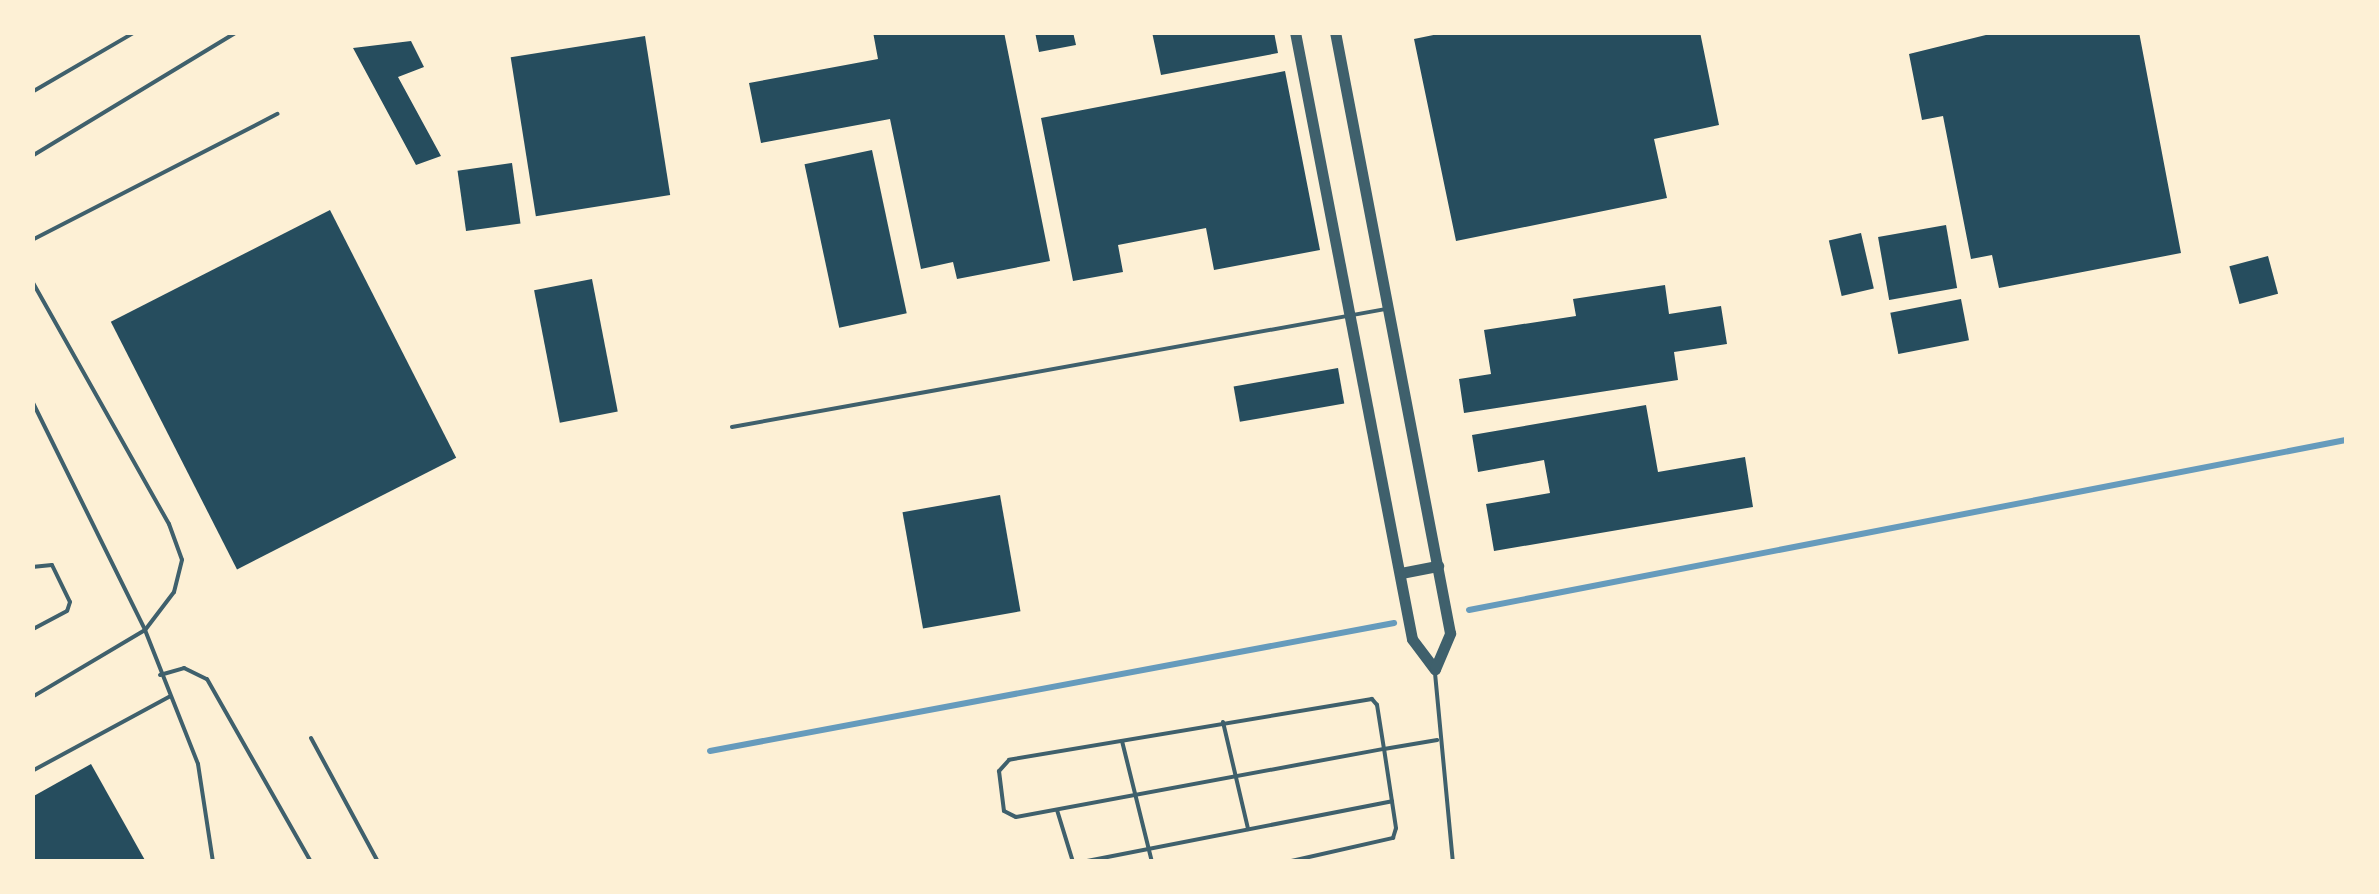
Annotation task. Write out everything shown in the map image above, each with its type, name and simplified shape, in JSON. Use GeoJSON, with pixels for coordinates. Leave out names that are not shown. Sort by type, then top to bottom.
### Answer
{"type":"FeatureCollection","features":[{"type":"Feature","properties":{"kind":"street"},"geometry":{"type":"LineString","coordinates":[[1295,32],[1346,316],[1412,639],[1435,668],[1450,633],[1335,32]]}},
{"type":"Feature","properties":{"kind":"street"},"geometry":{"type":"LineString","coordinates":[[1401,573],[1438,566]]}},
{"type":"Feature","properties":{"kind":"lane"},"geometry":{"type":"LineString","coordinates":[[32,92],[135,32]]}},
{"type":"Feature","properties":{"kind":"lane"},"geometry":{"type":"LineString","coordinates":[[32,156],[237,32]]}},
{"type":"Feature","properties":{"kind":"lane"},"geometry":{"type":"LineString","coordinates":[[32,240],[277,114]]}},
{"type":"Feature","properties":{"kind":"lane"},"geometry":{"type":"LineString","coordinates":[[32,280],[181,548],[174,592],[146,630],[32,697]]}},
{"type":"Feature","properties":{"kind":"lane"},"geometry":{"type":"LineString","coordinates":[[732,427],[1386,309]]}},
{"type":"Feature","properties":{"kind":"lane"},"geometry":{"type":"LineString","coordinates":[[32,401],[146,630],[160,675],[198,764],[213,862]]}},
{"type":"Feature","properties":{"kind":"lane"},"geometry":{"type":"LineString","coordinates":[[32,567],[52,564],[70,602],[32,630]]}},
{"type":"Feature","properties":{"kind":"lane"},"geometry":{"type":"LineString","coordinates":[[160,675],[184,668],[206,679],[311,862]]}},
{"type":"Feature","properties":{"kind":"lane"},"geometry":{"type":"LineString","coordinates":[[1435,668],[1437,740],[1453,862]]}},
{"type":"Feature","properties":{"kind":"lane"},"geometry":{"type":"LineString","coordinates":[[1286,862],[1387,842],[1396,828],[1384,748],[1377,705],[1367,696],[1002,764],[998,777],[1007,814],[1057,810],[1384,748],[1437,740]]}},
{"type":"Feature","properties":{"kind":"lane"},"geometry":{"type":"LineString","coordinates":[[32,771],[169,697]]}},
{"type":"Feature","properties":{"kind":"lane"},"geometry":{"type":"LineString","coordinates":[[1223,722],[1248,829]]}},
{"type":"Feature","properties":{"kind":"lane"},"geometry":{"type":"LineString","coordinates":[[310,738],[378,862]]}},
{"type":"Feature","properties":{"kind":"lane"},"geometry":{"type":"LineString","coordinates":[[1122,740],[1152,862]]}},
{"type":"Feature","properties":{"kind":"lane"},"geometry":{"type":"LineString","coordinates":[[1082,862],[1392,801]]}},
{"type":"Feature","properties":{"kind":"lane"},"geometry":{"type":"LineString","coordinates":[[1057,810],[1073,862]]}},
{"type":"Feature","properties":{"kind":"building"},"geometry":{"type":"Polygon","coordinates":[[[873,32],[1004,32],[1050,261],[957,279],[953,262],[921,269],[890,119],[761,143],[749,83],[878,59],[873,32]]]}},
{"type":"Feature","properties":{"kind":"building"},"geometry":{"type":"Polygon","coordinates":[[[1035,32],[1073,32],[1076,45],[1039,52],[1035,32]]]}},
{"type":"Feature","properties":{"kind":"building"},"geometry":{"type":"Polygon","coordinates":[[[1152,32],[1274,32],[1278,53],[1161,75],[1152,32]]]}},
{"type":"Feature","properties":{"kind":"building"},"geometry":{"type":"Polygon","coordinates":[[[1448,32],[1700,32],[1719,125],[1654,139],[1667,198],[1456,241],[1414,39],[1448,32]]]}},
{"type":"Feature","properties":{"kind":"building"},"geometry":{"type":"Polygon","coordinates":[[[1998,32],[2139,32],[2181,253],[1999,288],[1992,255],[1971,259],[1943,116],[1922,120],[1909,54],[1998,32]]]}},
{"type":"Feature","properties":{"kind":"building"},"geometry":{"type":"Polygon","coordinates":[[[645,36],[670,195],[536,216],[511,57],[645,36]]]}},
{"type":"Feature","properties":{"kind":"building"},"geometry":{"type":"Polygon","coordinates":[[[411,41],[424,67],[398,77],[441,156],[416,165],[353,48],[411,41]]]}},
{"type":"Feature","properties":{"kind":"building"},"geometry":{"type":"Polygon","coordinates":[[[1285,71],[1320,250],[1214,270],[1206,228],[1118,245],[1123,272],[1073,281],[1041,118],[1285,71]]]}},
{"type":"Feature","properties":{"kind":"building"},"geometry":{"type":"Polygon","coordinates":[[[872,150],[907,313],[839,328],[805,164],[872,150]]]}},
{"type":"Feature","properties":{"kind":"building"},"geometry":{"type":"Polygon","coordinates":[[[512,163],[520,223],[466,231],[458,171],[512,163]]]}},
{"type":"Feature","properties":{"kind":"building"},"geometry":{"type":"Polygon","coordinates":[[[330,210],[456,458],[237,569],[111,322],[330,210]]]}},
{"type":"Feature","properties":{"kind":"building"},"geometry":{"type":"Polygon","coordinates":[[[1946,225],[1957,288],[1889,300],[1878,237],[1946,225]]]}},
{"type":"Feature","properties":{"kind":"building"},"geometry":{"type":"Polygon","coordinates":[[[1861,233],[1874,289],[1842,296],[1829,240],[1861,233]]]}},
{"type":"Feature","properties":{"kind":"building"},"geometry":{"type":"Polygon","coordinates":[[[2268,256],[2278,294],[2239,304],[2229,266],[2268,256]]]}},
{"type":"Feature","properties":{"kind":"building"},"geometry":{"type":"Polygon","coordinates":[[[592,279],[618,412],[560,423],[534,290],[592,279]]]}},
{"type":"Feature","properties":{"kind":"building"},"geometry":{"type":"Polygon","coordinates":[[[1665,285],[1669,314],[1721,306],[1727,344],[1674,352],[1678,380],[1464,413],[1459,379],[1491,374],[1484,330],[1576,316],[1573,299],[1665,285]]]}},
{"type":"Feature","properties":{"kind":"building"},"geometry":{"type":"Polygon","coordinates":[[[1961,299],[1969,340],[1898,354],[1890,313],[1961,299]]]}},
{"type":"Feature","properties":{"kind":"building"},"geometry":{"type":"Polygon","coordinates":[[[1338,368],[1344,403],[1240,422],[1234,386],[1338,368]]]}},
{"type":"Feature","properties":{"kind":"building"},"geometry":{"type":"Polygon","coordinates":[[[1646,405],[1658,472],[1745,457],[1753,507],[1494,551],[1486,504],[1550,493],[1544,460],[1478,472],[1472,435],[1646,405]]]}},
{"type":"Feature","properties":{"kind":"building"},"geometry":{"type":"Polygon","coordinates":[[[1000,495],[1020,611],[923,628],[903,512],[1000,495]]]}},
{"type":"Feature","properties":{"kind":"building"},"geometry":{"type":"Polygon","coordinates":[[[91,764],[146,862],[32,862],[32,797],[91,764]]]}},
{"type":"Feature","properties":{"kind":"waterway"},"geometry":{"type":"LineString","coordinates":[[1469,610],[2346,440]]}},
{"type":"Feature","properties":{"kind":"waterway"},"geometry":{"type":"LineString","coordinates":[[710,751],[1394,623]]}}]}
